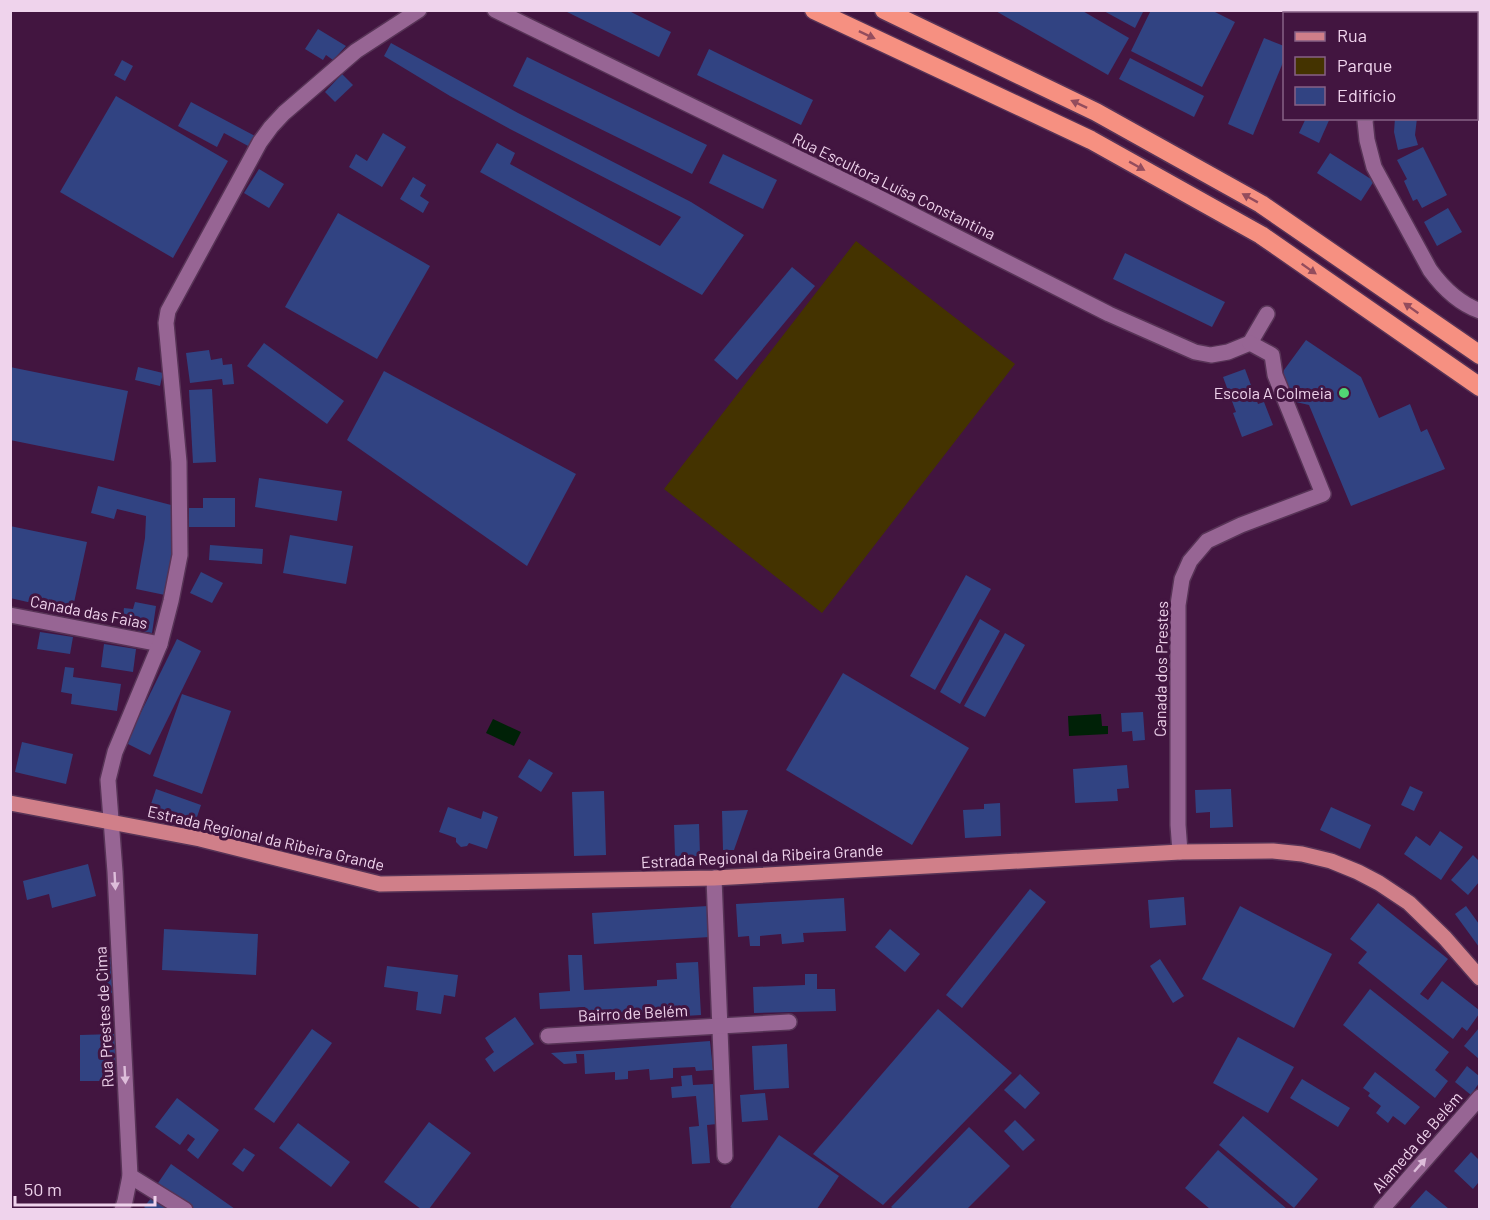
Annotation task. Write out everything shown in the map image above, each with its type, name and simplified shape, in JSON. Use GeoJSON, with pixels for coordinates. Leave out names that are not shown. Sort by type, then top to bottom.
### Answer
{"type":"FeatureCollection","features":[{"type":"Feature","properties":{"kind":"highway"},"geometry":{"type":"LineString","coordinates":[[814,10],[1091,141],[1251,230],[1479,387]]}},
{"type":"Feature","properties":{"kind":"highway"},"geometry":{"type":"LineString","coordinates":[[884,10],[1096,112],[1261,204],[1479,356]]}},
{"type":"Feature","properties":{"kind":"main road","name":"Estrada Regional da Ribeira Grande"},"geometry":{"type":"LineString","coordinates":[[10,802],[200,839],[380,884],[714,878],[1180,852],[1273,851],[1302,854],[1330,861],[1358,872],[1409,903],[1445,938],[1479,978]]}},
{"type":"Feature","properties":{"kind":"street","name":"Rua Prestes de Cima"},"geometry":{"type":"LineString","coordinates":[[122,1209],[130,1176],[116,883],[108,780],[115,752],[160,644],[180,555],[179,462],[166,323],[168,310],[260,142],[271,127],[356,51],[419,10]]}},
{"type":"Feature","properties":{"kind":"street","name":"Rua Escultora Luísa Constantina"},"geometry":{"type":"LineString","coordinates":[[495,10],[885,201],[1109,314],[1195,352],[1211,355],[1250,344]]}},
{"type":"Feature","properties":{"kind":"street"},"geometry":{"type":"LineString","coordinates":[[1365,120],[1367,140],[1374,167],[1430,270],[1451,295],[1470,308],[1479,311]]}},
{"type":"Feature","properties":{"kind":"street"},"geometry":{"type":"LineString","coordinates":[[1250,344],[1267,314]]}},
{"type":"Feature","properties":{"kind":"street","name":"Canada dos Prestes"},"geometry":{"type":"LineString","coordinates":[[1180,852],[1178,605],[1182,579],[1190,561],[1207,541],[1241,525],[1323,494],[1275,375],[1272,355],[1250,344]]}},
{"type":"Feature","properties":{"kind":"street","name":"Canada das Faias"},"geometry":{"type":"LineString","coordinates":[[10,615],[160,644]]}},
{"type":"Feature","properties":{"kind":"street"},"geometry":{"type":"LineString","coordinates":[[714,878],[725,1156]]}},
{"type":"Feature","properties":{"kind":"street","name":"Bairro de Belém"},"geometry":{"type":"LineString","coordinates":[[548,1036],[789,1022]]}},
{"type":"Feature","properties":{"kind":"street","name":"Alameda de Belém"},"geometry":{"type":"LineString","coordinates":[[1381,1209],[1479,1097]]}},
{"type":"Feature","properties":{"kind":"street"},"geometry":{"type":"LineString","coordinates":[[130,1176],[185,1209]]}},
{"type":"Feature","properties":{"kind":"green space"},"geometry":{"type":"Polygon","coordinates":[[[856,241],[1015,364],[822,613],[664,489],[856,241]]]}},
{"type":"Feature","properties":{"kind":"shaded area"},"geometry":{"type":"Polygon","coordinates":[[[1101,714],[1102,726],[1108,726],[1108,734],[1069,736],[1068,716],[1101,714]]]}},
{"type":"Feature","properties":{"kind":"shaded area"},"geometry":{"type":"Polygon","coordinates":[[[493,719],[521,732],[514,746],[486,733],[493,719]]]}},
{"type":"Feature","properties":{"kind":"building"},"geometry":{"type":"Polygon","coordinates":[[[563,10],[627,10],[671,32],[659,57],[563,10]]]}},
{"type":"Feature","properties":{"kind":"building"},"geometry":{"type":"Polygon","coordinates":[[[994,10],[1081,10],[1129,38],[1108,75],[994,10]]]}},
{"type":"Feature","properties":{"kind":"building"},"geometry":{"type":"Polygon","coordinates":[[[1102,10],[1144,10],[1135,28],[1102,10]]]}},
{"type":"Feature","properties":{"kind":"building"},"geometry":{"type":"Polygon","coordinates":[[[1151,10],[1208,10],[1235,22],[1202,87],[1131,51],[1151,10]]]}},
{"type":"Feature","properties":{"kind":"building"},"geometry":{"type":"Polygon","coordinates":[[[318,29],[346,46],[333,60],[326,55],[323,60],[305,49],[318,29]]]}},
{"type":"Feature","properties":{"kind":"building"},"geometry":{"type":"Polygon","coordinates":[[[1264,38],[1283,46],[1283,62],[1253,135],[1228,124],[1264,38]]]}},
{"type":"Feature","properties":{"kind":"building"},"geometry":{"type":"Polygon","coordinates":[[[391,43],[518,113],[691,202],[744,235],[702,295],[480,172],[497,143],[515,153],[510,164],[660,246],[681,217],[450,96],[384,56],[391,43]]]}},
{"type":"Feature","properties":{"kind":"building"},"geometry":{"type":"Polygon","coordinates":[[[709,49],[813,100],[801,125],[697,75],[709,49]]]}},
{"type":"Feature","properties":{"kind":"building"},"geometry":{"type":"Polygon","coordinates":[[[527,57],[707,145],[692,174],[513,86],[527,57]]]}},
{"type":"Feature","properties":{"kind":"building"},"geometry":{"type":"Polygon","coordinates":[[[1130,58],[1204,96],[1194,117],[1119,79],[1130,58]]]}},
{"type":"Feature","properties":{"kind":"building"},"geometry":{"type":"Polygon","coordinates":[[[122,60],[133,66],[125,81],[114,75],[122,60]]]}},
{"type":"Feature","properties":{"kind":"building"},"geometry":{"type":"Polygon","coordinates":[[[342,74],[353,85],[335,102],[325,92],[342,74]]]}},
{"type":"Feature","properties":{"kind":"building"},"geometry":{"type":"Polygon","coordinates":[[[116,96],[228,161],[173,258],[60,192],[116,96]]]}},
{"type":"Feature","properties":{"kind":"building"},"geometry":{"type":"Polygon","coordinates":[[[191,102],[255,136],[250,147],[224,133],[217,147],[178,126],[191,102]]]}},
{"type":"Feature","properties":{"kind":"building"},"geometry":{"type":"Polygon","coordinates":[[[1305,120],[1329,120],[1319,143],[1299,133],[1305,120]]]}},
{"type":"Feature","properties":{"kind":"building"},"geometry":{"type":"Polygon","coordinates":[[[1395,120],[1417,120],[1415,135],[1418,145],[1398,150],[1394,132],[1395,120]]]}},
{"type":"Feature","properties":{"kind":"building"},"geometry":{"type":"Polygon","coordinates":[[[383,133],[406,147],[382,187],[349,167],[356,154],[367,161],[383,133]]]}},
{"type":"Feature","properties":{"kind":"building"},"geometry":{"type":"Polygon","coordinates":[[[1423,147],[1447,195],[1422,208],[1417,199],[1413,201],[1404,181],[1407,179],[1397,160],[1423,147]]]}},
{"type":"Feature","properties":{"kind":"building"},"geometry":{"type":"Polygon","coordinates":[[[1330,153],[1374,181],[1361,201],[1317,173],[1330,153]]]}},
{"type":"Feature","properties":{"kind":"building"},"geometry":{"type":"Polygon","coordinates":[[[723,154],[777,180],[763,209],[709,183],[723,154]]]}},
{"type":"Feature","properties":{"kind":"building"},"geometry":{"type":"Polygon","coordinates":[[[259,169],[284,184],[269,208],[244,193],[259,169]]]}},
{"type":"Feature","properties":{"kind":"building"},"geometry":{"type":"Polygon","coordinates":[[[413,177],[426,185],[420,196],[429,202],[423,213],[400,199],[413,177]]]}},
{"type":"Feature","properties":{"kind":"building"},"geometry":{"type":"Polygon","coordinates":[[[1448,208],[1462,232],[1437,246],[1424,222],[1448,208]]]}},
{"type":"Feature","properties":{"kind":"building"},"geometry":{"type":"Polygon","coordinates":[[[338,213],[430,266],[377,359],[285,307],[338,213]]]}},
{"type":"Feature","properties":{"kind":"building"},"geometry":{"type":"Polygon","coordinates":[[[1125,253],[1225,302],[1212,327],[1113,279],[1125,253]]]}},
{"type":"Feature","properties":{"kind":"building"},"geometry":{"type":"Polygon","coordinates":[[[792,267],[815,286],[737,380],[714,360],[792,267]]]}},
{"type":"Feature","properties":{"kind":"building"},"geometry":{"type":"Polygon","coordinates":[[[1306,340],[1361,377],[1379,418],[1410,404],[1421,432],[1427,429],[1445,469],[1351,506],[1309,405],[1296,402],[1287,393],[1284,370],[1306,340]]]}},
{"type":"Feature","properties":{"kind":"building"},"geometry":{"type":"Polygon","coordinates":[[[264,343],[344,401],[327,424],[247,366],[264,343]]]}},
{"type":"Feature","properties":{"kind":"building"},"geometry":{"type":"Polygon","coordinates":[[[209,350],[211,360],[222,358],[223,365],[232,364],[234,384],[223,385],[222,379],[190,383],[186,353],[209,350]]]}},
{"type":"Feature","properties":{"kind":"building"},"geometry":{"type":"Polygon","coordinates":[[[10,367],[128,391],[114,461],[10,440],[10,367]]]}},
{"type":"Feature","properties":{"kind":"building"},"geometry":{"type":"Polygon","coordinates":[[[138,367],[163,373],[160,386],[135,380],[138,367]]]}},
{"type":"Feature","properties":{"kind":"building"},"geometry":{"type":"Polygon","coordinates":[[[1245,369],[1258,404],[1264,402],[1273,425],[1242,437],[1233,413],[1236,412],[1223,377],[1245,369]]]}},
{"type":"Feature","properties":{"kind":"building"},"geometry":{"type":"Polygon","coordinates":[[[384,371],[576,474],[527,566],[347,440],[384,371]]]}},
{"type":"Feature","properties":{"kind":"building"},"geometry":{"type":"Polygon","coordinates":[[[212,389],[216,462],[193,463],[189,390],[212,389]]]}},
{"type":"Feature","properties":{"kind":"building"},"geometry":{"type":"Polygon","coordinates":[[[259,478],[342,491],[337,521],[255,507],[259,478]]]}},
{"type":"Feature","properties":{"kind":"building"},"geometry":{"type":"Polygon","coordinates":[[[98,486],[175,506],[174,544],[165,595],[136,589],[145,538],[146,516],[117,509],[114,519],[91,513],[98,486]]]}},
{"type":"Feature","properties":{"kind":"building"},"geometry":{"type":"Polygon","coordinates":[[[203,498],[235,498],[235,527],[189,527],[189,508],[203,508],[203,498]]]}},
{"type":"Feature","properties":{"kind":"building"},"geometry":{"type":"Polygon","coordinates":[[[10,526],[87,542],[72,612],[10,598],[10,526]]]}},
{"type":"Feature","properties":{"kind":"building"},"geometry":{"type":"Polygon","coordinates":[[[290,535],[353,546],[346,584],[283,573],[290,535]]]}},
{"type":"Feature","properties":{"kind":"building"},"geometry":{"type":"Polygon","coordinates":[[[210,545],[263,549],[262,564],[209,560],[210,545]]]}},
{"type":"Feature","properties":{"kind":"building"},"geometry":{"type":"Polygon","coordinates":[[[201,572],[223,583],[212,603],[190,593],[201,572]]]}},
{"type":"Feature","properties":{"kind":"building"},"geometry":{"type":"Polygon","coordinates":[[[966,575],[991,589],[935,690],[910,676],[966,575]]]}},
{"type":"Feature","properties":{"kind":"building"},"geometry":{"type":"Polygon","coordinates":[[[135,602],[156,606],[152,633],[121,627],[124,608],[133,609],[135,602]]]}},
{"type":"Feature","properties":{"kind":"building"},"geometry":{"type":"Polygon","coordinates":[[[980,619],[1000,631],[960,704],[940,692],[980,619]]]}},
{"type":"Feature","properties":{"kind":"building"},"geometry":{"type":"Polygon","coordinates":[[[40,632],[73,637],[70,654],[37,649],[40,632]]]}},
{"type":"Feature","properties":{"kind":"building"},"geometry":{"type":"Polygon","coordinates":[[[1005,633],[1025,645],[985,717],[964,706],[1005,633]]]}},
{"type":"Feature","properties":{"kind":"building"},"geometry":{"type":"Polygon","coordinates":[[[177,639],[201,651],[150,755],[126,743],[177,639]]]}},
{"type":"Feature","properties":{"kind":"building"},"geometry":{"type":"Polygon","coordinates":[[[104,644],[136,649],[133,672],[101,667],[104,644]]]}},
{"type":"Feature","properties":{"kind":"building"},"geometry":{"type":"Polygon","coordinates":[[[65,667],[74,668],[73,677],[121,684],[117,711],[71,704],[72,694],[61,692],[65,667]]]}},
{"type":"Feature","properties":{"kind":"building"},"geometry":{"type":"Polygon","coordinates":[[[843,673],[969,748],[912,845],[786,770],[843,673]]]}},
{"type":"Feature","properties":{"kind":"building"},"geometry":{"type":"Polygon","coordinates":[[[182,694],[231,711],[202,794],[153,776],[182,694]]]}},
{"type":"Feature","properties":{"kind":"building"},"geometry":{"type":"Polygon","coordinates":[[[1143,712],[1145,740],[1133,741],[1132,731],[1122,732],[1121,713],[1143,712]]]}},
{"type":"Feature","properties":{"kind":"building"},"geometry":{"type":"Polygon","coordinates":[[[22,742],[73,754],[66,784],[15,772],[22,742]]]}},
{"type":"Feature","properties":{"kind":"building"},"geometry":{"type":"Polygon","coordinates":[[[529,759],[553,773],[541,792],[518,777],[529,759]]]}},
{"type":"Feature","properties":{"kind":"building"},"geometry":{"type":"Polygon","coordinates":[[[1127,765],[1129,788],[1117,789],[1118,801],[1075,803],[1073,769],[1127,765]]]}},
{"type":"Feature","properties":{"kind":"building"},"geometry":{"type":"Polygon","coordinates":[[[1410,786],[1423,792],[1414,811],[1401,805],[1410,786]]]}},
{"type":"Feature","properties":{"kind":"building"},"geometry":{"type":"Polygon","coordinates":[[[156,789],[201,805],[194,826],[149,810],[156,789]]]}},
{"type":"Feature","properties":{"kind":"building"},"geometry":{"type":"Polygon","coordinates":[[[1231,789],[1233,827],[1210,828],[1210,812],[1196,813],[1195,790],[1231,789]]]}},
{"type":"Feature","properties":{"kind":"building"},"geometry":{"type":"Polygon","coordinates":[[[604,791],[606,855],[574,856],[572,792],[604,791]]]}},
{"type":"Feature","properties":{"kind":"building"},"geometry":{"type":"Polygon","coordinates":[[[1000,803],[1001,836],[965,838],[963,810],[984,809],[984,804],[1000,803]]]}},
{"type":"Feature","properties":{"kind":"building"},"geometry":{"type":"Polygon","coordinates":[[[448,807],[481,819],[483,811],[498,817],[487,849],[469,843],[461,847],[456,842],[456,838],[439,832],[448,807]]]}},
{"type":"Feature","properties":{"kind":"building"},"geometry":{"type":"Polygon","coordinates":[[[1331,807],[1371,825],[1360,849],[1320,830],[1331,807]]]}},
{"type":"Feature","properties":{"kind":"building"},"geometry":{"type":"Polygon","coordinates":[[[748,810],[734,850],[723,850],[722,811],[748,810]]]}},
{"type":"Feature","properties":{"kind":"building"},"geometry":{"type":"Polygon","coordinates":[[[699,824],[700,856],[675,857],[674,825],[699,824]]]}},
{"type":"Feature","properties":{"kind":"building"},"geometry":{"type":"Polygon","coordinates":[[[1440,831],[1463,847],[1441,880],[1404,854],[1416,836],[1430,846],[1440,831]]]}},
{"type":"Feature","properties":{"kind":"building"},"geometry":{"type":"Polygon","coordinates":[[[1473,855],[1479,861],[1479,882],[1468,895],[1451,880],[1473,855]]]}},
{"type":"Feature","properties":{"kind":"building"},"geometry":{"type":"Polygon","coordinates":[[[88,864],[96,896],[52,908],[49,894],[27,900],[23,881],[88,864]]]}},
{"type":"Feature","properties":{"kind":"building"},"geometry":{"type":"Polygon","coordinates":[[[1030,889],[1046,902],[962,1008],[946,995],[1030,889]]]}},
{"type":"Feature","properties":{"kind":"building"},"geometry":{"type":"Polygon","coordinates":[[[1184,897],[1186,925],[1150,928],[1148,900],[1184,897]]]}},
{"type":"Feature","properties":{"kind":"building"},"geometry":{"type":"Polygon","coordinates":[[[844,898],[846,931],[803,933],[804,942],[782,944],[781,934],[760,936],[760,946],[750,946],[749,936],[738,937],[736,904],[844,898]]]}},
{"type":"Feature","properties":{"kind":"building"},"geometry":{"type":"Polygon","coordinates":[[[1378,903],[1448,959],[1420,994],[1428,1000],[1442,981],[1479,1010],[1479,1014],[1467,1031],[1462,1027],[1453,1039],[1358,963],[1367,952],[1350,939],[1378,903]]]}},
{"type":"Feature","properties":{"kind":"building"},"geometry":{"type":"Polygon","coordinates":[[[708,906],[710,937],[594,944],[592,913],[708,906]]]}},
{"type":"Feature","properties":{"kind":"building"},"geometry":{"type":"Polygon","coordinates":[[[1240,906],[1332,954],[1294,1028],[1202,979],[1240,906]]]}},
{"type":"Feature","properties":{"kind":"building"},"geometry":{"type":"Polygon","coordinates":[[[1466,906],[1479,924],[1479,947],[1455,914],[1466,906]]]}},
{"type":"Feature","properties":{"kind":"building"},"geometry":{"type":"Polygon","coordinates":[[[164,929],[258,934],[256,975],[162,970],[164,929]]]}},
{"type":"Feature","properties":{"kind":"building"},"geometry":{"type":"Polygon","coordinates":[[[890,929],[920,954],[905,972],[875,947],[890,929]]]}},
{"type":"Feature","properties":{"kind":"building"},"geometry":{"type":"Polygon","coordinates":[[[568,955],[582,955],[584,990],[657,986],[657,980],[677,979],[676,963],[698,962],[701,1015],[586,1022],[585,1007],[540,1009],[539,993],[570,991],[568,955]]]}},
{"type":"Feature","properties":{"kind":"building"},"geometry":{"type":"Polygon","coordinates":[[[114,957],[116,993],[102,994],[100,958],[114,957]]]}},
{"type":"Feature","properties":{"kind":"building"},"geometry":{"type":"Polygon","coordinates":[[[1160,959],[1184,996],[1173,1003],[1150,966],[1160,959]]]}},
{"type":"Feature","properties":{"kind":"building"},"geometry":{"type":"Polygon","coordinates":[[[387,966],[458,975],[455,997],[444,995],[441,1014],[416,1010],[418,992],[384,987],[387,966]]]}},
{"type":"Feature","properties":{"kind":"building"},"geometry":{"type":"Polygon","coordinates":[[[805,974],[817,974],[817,989],[835,989],[836,1011],[754,1013],[753,987],[805,985],[805,974]]]}},
{"type":"Feature","properties":{"kind":"building"},"geometry":{"type":"Polygon","coordinates":[[[1370,989],[1449,1052],[1435,1070],[1448,1081],[1435,1098],[1343,1025],[1370,989]]]}},
{"type":"Feature","properties":{"kind":"building"},"geometry":{"type":"Polygon","coordinates":[[[938,1009],[1012,1073],[883,1205],[813,1154],[938,1009]]]}},
{"type":"Feature","properties":{"kind":"building"},"geometry":{"type":"Polygon","coordinates":[[[515,1017],[534,1044],[494,1072],[485,1059],[494,1052],[485,1038],[515,1017]]]}},
{"type":"Feature","properties":{"kind":"building"},"geometry":{"type":"Polygon","coordinates":[[[1479,1028],[1479,1059],[1464,1046],[1479,1028]]]}},
{"type":"Feature","properties":{"kind":"building"},"geometry":{"type":"Polygon","coordinates":[[[312,1029],[332,1043],[274,1123],[254,1109],[312,1029]]]}},
{"type":"Feature","properties":{"kind":"building"},"geometry":{"type":"Polygon","coordinates":[[[115,1034],[116,1081],[80,1081],[80,1035],[115,1034]]]}},
{"type":"Feature","properties":{"kind":"building"},"geometry":{"type":"Polygon","coordinates":[[[1238,1037],[1294,1067],[1268,1113],[1213,1083],[1238,1037]]]}},
{"type":"Feature","properties":{"kind":"building"},"geometry":{"type":"Polygon","coordinates":[[[710,1041],[713,1070],[696,1071],[695,1067],[673,1068],[673,1078],[650,1080],[649,1069],[628,1071],[628,1079],[615,1080],[615,1072],[585,1074],[584,1054],[576,1054],[577,1063],[564,1064],[551,1053],[710,1041]]]}},
{"type":"Feature","properties":{"kind":"building"},"geometry":{"type":"Polygon","coordinates":[[[787,1044],[789,1088],[754,1090],[752,1046],[787,1044]]]}},
{"type":"Feature","properties":{"kind":"building"},"geometry":{"type":"Polygon","coordinates":[[[1467,1066],[1479,1076],[1479,1083],[1471,1095],[1455,1082],[1467,1066]]]}},
{"type":"Feature","properties":{"kind":"building"},"geometry":{"type":"Polygon","coordinates":[[[1375,1072],[1420,1107],[1405,1125],[1393,1116],[1388,1123],[1376,1113],[1381,1106],[1368,1096],[1370,1093],[1363,1088],[1375,1072]]]}},
{"type":"Feature","properties":{"kind":"building"},"geometry":{"type":"Polygon","coordinates":[[[1020,1074],[1040,1093],[1025,1109],[1004,1090],[1020,1074]]]}},
{"type":"Feature","properties":{"kind":"building"},"geometry":{"type":"Polygon","coordinates":[[[692,1075],[693,1085],[713,1084],[717,1124],[707,1125],[710,1163],[692,1164],[689,1127],[699,1126],[696,1096],[672,1098],[671,1087],[682,1086],[681,1076],[692,1075]]]}},
{"type":"Feature","properties":{"kind":"building"},"geometry":{"type":"Polygon","coordinates":[[[1302,1079],[1350,1108],[1338,1127],[1290,1098],[1302,1079]]]}},
{"type":"Feature","properties":{"kind":"building"},"geometry":{"type":"Polygon","coordinates":[[[765,1093],[768,1120],[742,1122],[740,1095],[765,1093]]]}},
{"type":"Feature","properties":{"kind":"building"},"geometry":{"type":"Polygon","coordinates":[[[177,1098],[219,1130],[198,1159],[187,1150],[195,1139],[188,1134],[180,1145],[155,1127],[177,1098]]]}},
{"type":"Feature","properties":{"kind":"building"},"geometry":{"type":"Polygon","coordinates":[[[1243,1116],[1318,1179],[1294,1208],[1219,1145],[1243,1116]]]}},
{"type":"Feature","properties":{"kind":"building"},"geometry":{"type":"Polygon","coordinates":[[[1015,1120],[1035,1140],[1023,1151],[1004,1131],[1015,1120]]]}},
{"type":"Feature","properties":{"kind":"building"},"geometry":{"type":"Polygon","coordinates":[[[429,1122],[471,1153],[429,1209],[421,1209],[384,1182],[429,1122]]]}},
{"type":"Feature","properties":{"kind":"building"},"geometry":{"type":"Polygon","coordinates":[[[298,1123],[350,1162],[331,1187],[279,1148],[298,1123]]]}},
{"type":"Feature","properties":{"kind":"building"},"geometry":{"type":"Polygon","coordinates":[[[969,1127],[1010,1166],[967,1209],[894,1209],[891,1207],[969,1127]]]}},
{"type":"Feature","properties":{"kind":"building"},"geometry":{"type":"Polygon","coordinates":[[[779,1135],[839,1176],[817,1209],[734,1209],[730,1207],[779,1135]]]}},
{"type":"Feature","properties":{"kind":"building"},"geometry":{"type":"Polygon","coordinates":[[[244,1148],[255,1155],[243,1172],[232,1164],[244,1148]]]}},
{"type":"Feature","properties":{"kind":"building"},"geometry":{"type":"Polygon","coordinates":[[[1218,1150],[1287,1209],[1210,1209],[1185,1188],[1218,1150]]]}},
{"type":"Feature","properties":{"kind":"building"},"geometry":{"type":"Polygon","coordinates":[[[1471,1152],[1479,1160],[1479,1184],[1473,1189],[1454,1171],[1471,1152]]]}},
{"type":"Feature","properties":{"kind":"building"},"geometry":{"type":"Polygon","coordinates":[[[171,1164],[235,1209],[194,1209],[158,1183],[171,1164]]]}},
{"type":"Feature","properties":{"kind":"building"},"geometry":{"type":"Polygon","coordinates":[[[1426,1190],[1449,1209],[1409,1209],[1426,1190]]]}},
{"type":"Feature","properties":{"kind":"building"},"geometry":{"type":"Polygon","coordinates":[[[152,1197],[169,1209],[144,1207],[152,1197]]]}},
{"type":"Feature","properties":{"kind":"place","name":"Escola A Colmeia"},"geometry":{"type":"Point","coordinates":[1344,393]}}]}
